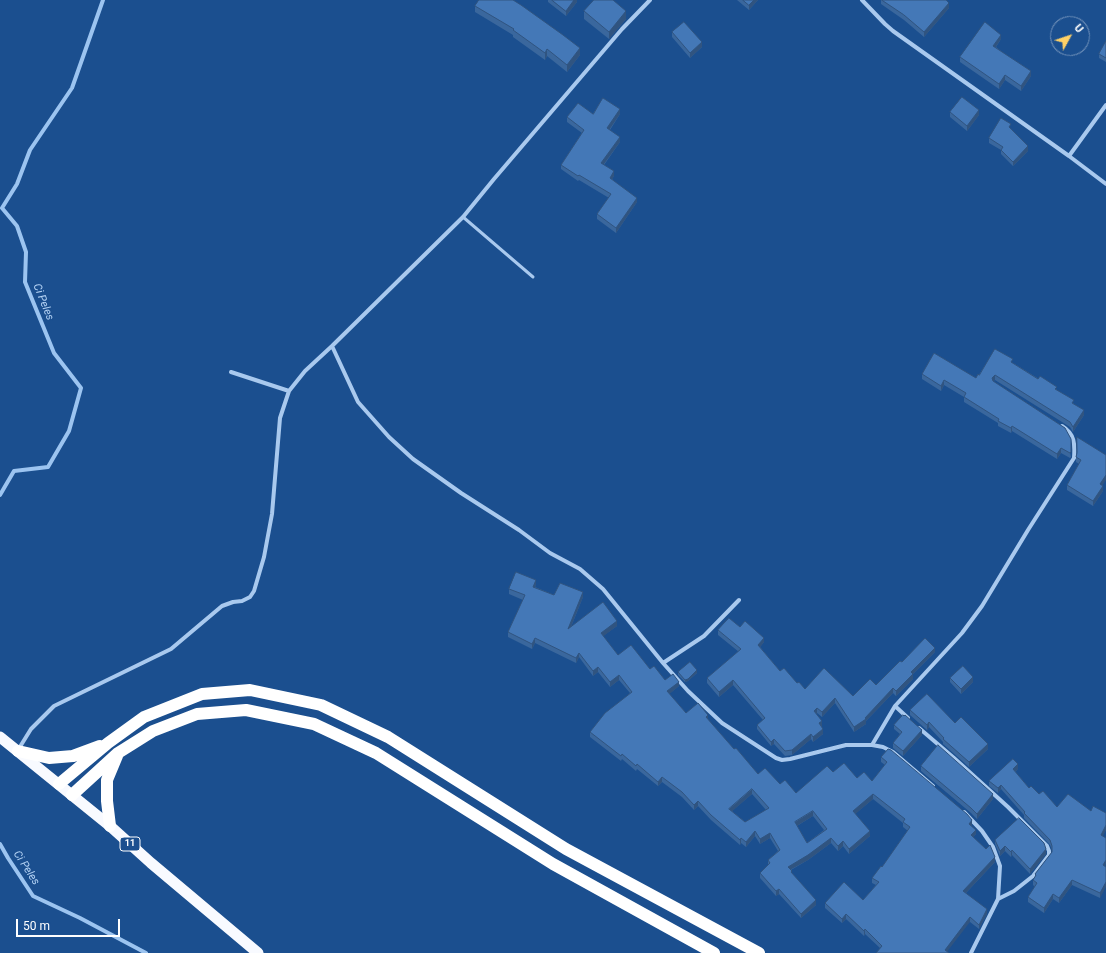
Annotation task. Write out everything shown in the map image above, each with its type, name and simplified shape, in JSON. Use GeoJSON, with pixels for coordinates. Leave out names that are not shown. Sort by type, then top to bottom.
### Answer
{"type":"FeatureCollection","features":[{"type":"Feature","properties":{"kind":"highway"},"geometry":{"type":"LineString","coordinates":[[59,784],[108,743],[144,717],[202,694],[250,690],[321,705],[388,737],[566,849],[759,953]]}},
{"type":"Feature","properties":{"kind":"highway"},"geometry":{"type":"LineString","coordinates":[[72,795],[118,753],[153,731],[197,714],[246,710],[314,724],[376,753],[553,864],[714,953]]}},
{"type":"Feature","properties":{"kind":"highway","name":"11"},"geometry":{"type":"LineString","coordinates":[[0,737],[110,826],[151,863],[258,953]]}},
{"type":"Feature","properties":{"kind":"highway"},"geometry":{"type":"LineString","coordinates":[[18,751],[49,758],[73,756],[108,743]]}},
{"type":"Feature","properties":{"kind":"highway"},"geometry":{"type":"LineString","coordinates":[[110,826],[107,801],[107,780],[118,753]]}},
{"type":"Feature","properties":{"kind":"street"},"geometry":{"type":"LineString","coordinates":[[18,751],[31,729],[54,706],[171,649],[222,606],[233,602],[242,601],[250,597],[254,591],[264,556],[272,514],[280,418],[290,391],[305,371],[464,217],[494,179],[622,28],[650,0]]}},
{"type":"Feature","properties":{"kind":"street"},"geometry":{"type":"LineString","coordinates":[[862,0],[885,24],[1106,184]]}},
{"type":"Feature","properties":{"kind":"street"},"geometry":{"type":"LineString","coordinates":[[1069,156],[1106,105]]}},
{"type":"Feature","properties":{"kind":"street"},"geometry":{"type":"LineString","coordinates":[[332,346],[358,402],[389,437],[419,463],[550,552],[580,570],[603,589],[663,663],[722,723],[776,758],[782,760],[846,745],[872,744],[883,747],[894,752],[940,791]]}},
{"type":"Feature","properties":{"kind":"street"},"geometry":{"type":"LineString","coordinates":[[231,372],[290,391]]}},
{"type":"Feature","properties":{"kind":"street"},"geometry":{"type":"LineString","coordinates":[[872,744],[895,706],[962,633],[982,606],[1074,458],[1075,447],[1073,438],[1068,430],[1061,426]]}},
{"type":"Feature","properties":{"kind":"street"},"geometry":{"type":"LineString","coordinates":[[663,663],[704,636],[739,600]]}},
{"type":"Feature","properties":{"kind":"street"},"geometry":{"type":"LineString","coordinates":[[895,706],[911,720]]}},
{"type":"Feature","properties":{"kind":"street"},"geometry":{"type":"LineString","coordinates":[[916,726],[1008,807],[1047,846],[1049,855],[1033,876],[1014,891],[998,899]]}},
{"type":"Feature","properties":{"kind":"street"},"geometry":{"type":"LineString","coordinates":[[963,811],[982,831],[993,847],[1000,866],[998,899],[972,953]]}},
{"type":"Feature","properties":{"kind":"lane"},"geometry":{"type":"LineString","coordinates":[[464,217],[534,277]]}},
{"type":"Feature","properties":{"kind":"building"},"geometry":{"type":"Polygon","coordinates":[[[479,0],[513,0],[580,48],[567,65],[547,49],[545,53],[513,30],[514,29],[475,6],[479,0]]]}},
{"type":"Feature","properties":{"kind":"building"},"geometry":{"type":"Polygon","coordinates":[[[552,0],[574,0],[566,11],[552,0]]]}},
{"type":"Feature","properties":{"kind":"building"},"geometry":{"type":"Polygon","coordinates":[[[594,0],[613,0],[626,11],[609,32],[584,11],[594,0]]]}},
{"type":"Feature","properties":{"kind":"building"},"geometry":{"type":"Polygon","coordinates":[[[743,0],[754,0],[749,5],[743,0]]]}},
{"type":"Feature","properties":{"kind":"building"},"geometry":{"type":"Polygon","coordinates":[[[882,0],[946,0],[949,3],[924,32],[904,15],[882,0]]]}},
{"type":"Feature","properties":{"kind":"building"},"geometry":{"type":"Polygon","coordinates":[[[684,22],[702,42],[690,53],[672,32],[684,22]]]}},
{"type":"Feature","properties":{"kind":"building"},"geometry":{"type":"Polygon","coordinates":[[[985,22],[1001,35],[993,46],[1031,71],[1021,86],[1005,75],[999,84],[960,57],[985,22]]]}},
{"type":"Feature","properties":{"kind":"building"},"geometry":{"type":"Polygon","coordinates":[[[1106,41],[1106,58],[1099,54],[1106,41]]]}},
{"type":"Feature","properties":{"kind":"building"},"geometry":{"type":"Polygon","coordinates":[[[962,97],[979,110],[967,126],[950,112],[962,97]]]}},
{"type":"Feature","properties":{"kind":"building"},"geometry":{"type":"Polygon","coordinates":[[[603,98],[620,109],[607,128],[620,137],[601,163],[614,171],[610,178],[637,198],[616,228],[597,214],[611,194],[561,165],[584,130],[567,117],[578,103],[593,114],[603,98]]]}},
{"type":"Feature","properties":{"kind":"building"},"geometry":{"type":"Polygon","coordinates":[[[1001,118],[1011,124],[1009,127],[1028,146],[1013,162],[1001,150],[1003,147],[989,138],[1001,118]]]}},
{"type":"Feature","properties":{"kind":"building"},"geometry":{"type":"Polygon","coordinates":[[[995,349],[1013,359],[1011,362],[1038,379],[1040,376],[1057,387],[1055,389],[1074,400],[1072,403],[1084,410],[1073,427],[1070,422],[995,375],[992,378],[993,381],[1065,428],[1071,439],[1070,453],[1061,448],[1057,454],[1012,426],[1011,428],[998,421],[999,419],[964,397],[966,393],[944,380],[941,386],[922,374],[934,353],[976,378],[995,349]]]}},
{"type":"Feature","properties":{"kind":"building"},"geometry":{"type":"Polygon","coordinates":[[[1077,437],[1106,455],[1106,475],[1100,484],[1103,486],[1093,501],[1067,485],[1081,460],[1076,457],[1077,437]]]}},
{"type":"Feature","properties":{"kind":"building"},"geometry":{"type":"Polygon","coordinates":[[[516,572],[536,580],[533,587],[554,595],[560,583],[583,592],[568,629],[603,602],[617,621],[601,633],[618,655],[631,645],[650,669],[654,666],[665,680],[673,674],[679,682],[667,691],[686,713],[698,703],[708,715],[706,717],[734,749],[736,748],[758,774],[765,768],[780,784],[785,780],[796,793],[827,766],[833,772],[844,763],[857,778],[864,772],[872,781],[887,762],[881,757],[888,749],[891,750],[967,814],[972,820],[969,824],[976,830],[971,835],[986,849],[990,845],[995,857],[963,891],[987,909],[979,925],[970,917],[945,950],[949,953],[876,953],[882,946],[865,929],[864,931],[846,914],[842,919],[825,903],[844,882],[863,900],[879,882],[872,878],[881,866],[882,867],[910,827],[903,822],[905,819],[873,794],[853,811],[870,831],[849,849],[843,841],[838,846],[831,838],[808,855],[788,867],[816,900],[801,914],[779,889],[776,891],[760,873],[770,863],[768,860],[780,850],[770,833],[760,839],[755,831],[746,842],[741,838],[740,840],[711,815],[698,801],[694,805],[682,792],[662,777],[658,782],[637,764],[636,766],[622,754],[621,756],[590,732],[605,713],[632,692],[619,675],[610,682],[598,667],[593,671],[579,653],[576,658],[535,638],[532,644],[508,632],[525,595],[509,589],[516,572]],[[752,789],[729,809],[745,822],[769,808],[752,789]],[[813,811],[795,822],[807,843],[827,829],[813,811]]]}},
{"type":"Feature","properties":{"kind":"building"},"geometry":{"type":"Polygon","coordinates":[[[729,618],[740,627],[745,621],[764,638],[758,645],[780,671],[784,668],[797,683],[799,682],[805,689],[824,668],[853,696],[870,679],[876,685],[900,661],[902,662],[925,638],[935,648],[911,672],[913,674],[896,691],[893,688],[865,718],[866,719],[854,727],[835,698],[822,712],[817,708],[814,711],[822,721],[819,723],[823,729],[813,737],[811,734],[792,750],[785,751],[774,739],[771,742],[757,725],[765,718],[733,680],[719,692],[707,678],[741,649],[718,630],[729,618]]]}},
{"type":"Feature","properties":{"kind":"building"},"geometry":{"type":"Polygon","coordinates":[[[690,662],[697,670],[685,680],[678,672],[690,662]]]}},
{"type":"Feature","properties":{"kind":"building"},"geometry":{"type":"Polygon","coordinates":[[[963,666],[973,677],[961,689],[950,678],[963,666]]]}},
{"type":"Feature","properties":{"kind":"building"},"geometry":{"type":"Polygon","coordinates":[[[927,694],[955,723],[961,717],[988,744],[969,762],[943,739],[944,738],[929,722],[927,725],[910,710],[927,694]]]}},
{"type":"Feature","properties":{"kind":"building"},"geometry":{"type":"Polygon","coordinates":[[[903,715],[905,715],[922,730],[903,751],[893,743],[902,732],[894,725],[903,715]]]}},
{"type":"Feature","properties":{"kind":"building"},"geometry":{"type":"Polygon","coordinates":[[[938,745],[993,794],[977,814],[921,766],[938,745]]]}},
{"type":"Feature","properties":{"kind":"building"},"geometry":{"type":"Polygon","coordinates":[[[1013,759],[1018,764],[1013,769],[1029,788],[1031,786],[1039,794],[1043,791],[1057,807],[1068,794],[1091,811],[1093,806],[1106,813],[1106,825],[1101,835],[1106,838],[1106,860],[1103,865],[1106,867],[1106,882],[1100,893],[1072,880],[1059,898],[1053,894],[1044,908],[1028,897],[1037,883],[1033,880],[1036,875],[1035,874],[1052,852],[1052,846],[1050,840],[1024,813],[1025,812],[1001,785],[998,788],[989,781],[1013,759]]]}},
{"type":"Feature","properties":{"kind":"building"},"geometry":{"type":"Polygon","coordinates":[[[1019,818],[1044,843],[1046,849],[1030,869],[1012,850],[1011,852],[1005,846],[1000,851],[995,840],[1019,818]]]}},
{"type":"Feature","properties":{"kind":"waterway","name":"Ci Peles"},"geometry":{"type":"LineString","coordinates":[[0,495],[14,471],[48,467],[69,431],[81,388],[54,353],[25,282],[26,252],[17,226],[2,208],[17,184],[30,150],[72,88],[103,0]]}},
{"type":"Feature","properties":{"kind":"waterway","name":"Ci Peles"},"geometry":{"type":"LineString","coordinates":[[0,844],[33,896],[80,918],[146,953]]}}]}
